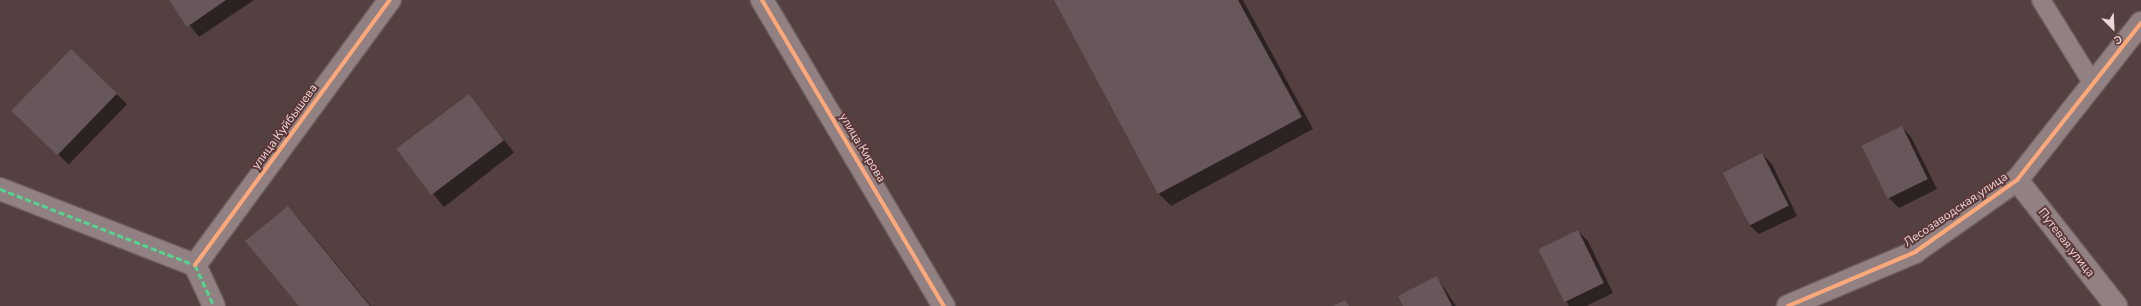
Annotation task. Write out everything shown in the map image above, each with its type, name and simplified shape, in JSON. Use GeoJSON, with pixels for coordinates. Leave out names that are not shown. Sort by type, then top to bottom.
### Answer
{"type":"FeatureCollection","features":[{"type":"Feature","properties":{"kind":"street","name":"улица Куйбышева"},"geometry":{"type":"LineString","coordinates":[[194,265],[390,0]]}},
{"type":"Feature","properties":{"kind":"street","name":"улица Кирова"},"geometry":{"type":"LineString","coordinates":[[762,0],[944,306]]}},
{"type":"Feature","properties":{"kind":"street","name":"Лесозаводская улица"},"geometry":{"type":"LineString","coordinates":[[1788,306],[1915,252],[2017,180],[2141,23]]}},
{"type":"Feature","properties":{"kind":"street","name":"Путевая улица"},"geometry":{"type":"LineString","coordinates":[[2017,180],[2116,306]]}},
{"type":"Feature","properties":{"kind":"street"},"geometry":{"type":"LineString","coordinates":[[0,189],[194,265],[214,306]]}},
{"type":"Feature","properties":{"kind":"lane"},"geometry":{"type":"LineString","coordinates":[[2041,0],[2093,84]]}},
{"type":"Feature","properties":{"kind":"building"},"geometry":{"type":"Polygon","coordinates":[[[169,0],[226,0],[187,27],[169,0]]]}},
{"type":"Feature","properties":{"kind":"building"},"geometry":{"type":"Polygon","coordinates":[[[1054,0],[1238,0],[1302,117],[1158,194],[1054,0]]]}},
{"type":"Feature","properties":{"kind":"building"},"geometry":{"type":"Polygon","coordinates":[[[71,49],[117,93],[57,155],[11,111],[71,49]]]}},
{"type":"Feature","properties":{"kind":"building"},"geometry":{"type":"Polygon","coordinates":[[[469,94],[504,140],[431,195],[396,149],[469,94]]]}},
{"type":"Feature","properties":{"kind":"building"},"geometry":{"type":"Polygon","coordinates":[[[1902,126],[1928,179],[1887,199],[1862,146],[1902,126]]]}},
{"type":"Feature","properties":{"kind":"building"},"geometry":{"type":"Polygon","coordinates":[[[1762,153],[1789,206],[1750,226],[1723,173],[1762,153]]]}},
{"type":"Feature","properties":{"kind":"building"},"geometry":{"type":"Polygon","coordinates":[[[288,206],[370,306],[299,306],[245,241],[288,206]]]}},
{"type":"Feature","properties":{"kind":"building"},"geometry":{"type":"Polygon","coordinates":[[[1578,230],[1604,283],[1564,302],[1538,249],[1578,230]]]}},
{"type":"Feature","properties":{"kind":"building"},"geometry":{"type":"Polygon","coordinates":[[[1437,276],[1452,306],[1403,306],[1398,296],[1437,276]]]}},
{"type":"Feature","properties":{"kind":"building"},"geometry":{"type":"Polygon","coordinates":[[[1345,300],[1349,306],[1333,306],[1345,300]]]}},
{"type":"Feature","properties":{"kind":"marked path"},"geometry":{"type":"LineString","coordinates":[[0,189],[195,265],[214,306]]}},
{"type":"Feature","properties":{"kind":"cycle path"},"geometry":{"type":"LineString","coordinates":[[195,265],[390,0]]}},
{"type":"Feature","properties":{"kind":"cycle path"},"geometry":{"type":"LineString","coordinates":[[762,0],[944,306]]}},
{"type":"Feature","properties":{"kind":"cycle path"},"geometry":{"type":"LineString","coordinates":[[1788,306],[1915,252],[2017,180],[2141,23]]}}]}
